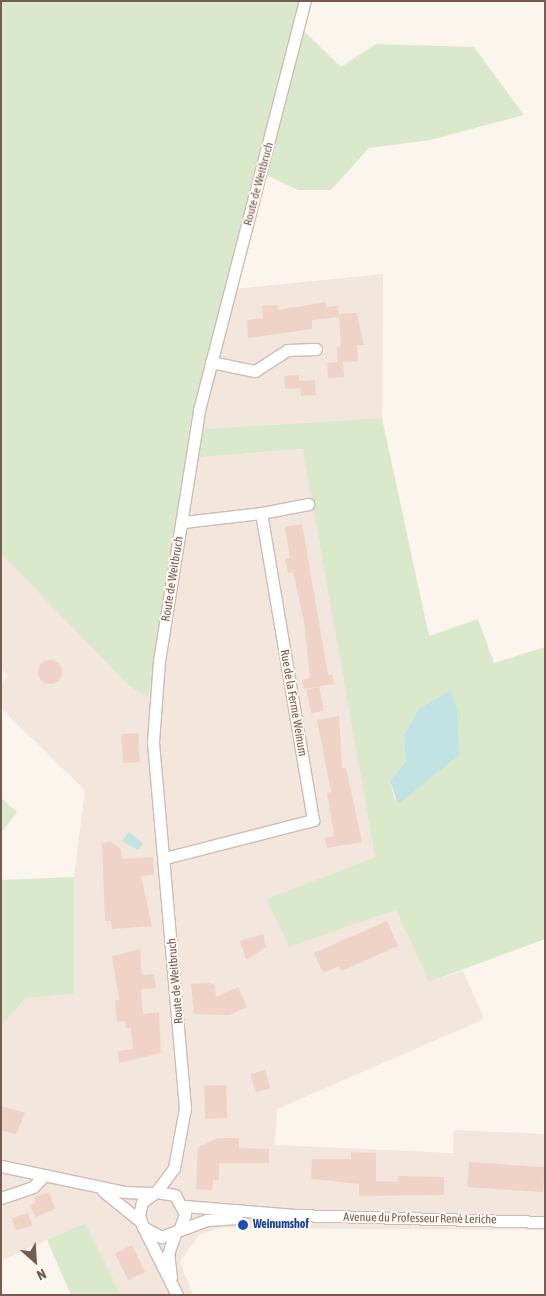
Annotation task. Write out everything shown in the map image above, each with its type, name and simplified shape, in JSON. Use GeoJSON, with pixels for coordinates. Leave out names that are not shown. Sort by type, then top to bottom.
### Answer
{"type":"FeatureCollection","features":[{"type":"Feature","properties":{"kind":"street","name":"Route de Weitbruch"},"geometry":{"type":"LineString","coordinates":[[177,1294],[167,1264],[177,1231],[182,1202],[174,1168],[185,1108],[153,707],[211,362],[305,1]]}},
{"type":"Feature","properties":{"kind":"street"},"geometry":{"type":"LineString","coordinates":[[211,362],[255,371],[287,350],[316,349]]}},
{"type":"Feature","properties":{"kind":"street"},"geometry":{"type":"LineString","coordinates":[[183,522],[261,513],[308,504]]}},
{"type":"Feature","properties":{"kind":"street","name":"Rue de la Ferme Weinum"},"geometry":{"type":"LineString","coordinates":[[166,858],[313,820],[261,513]]}},
{"type":"Feature","properties":{"kind":"street"},"geometry":{"type":"LineString","coordinates":[[1,1166],[95,1186],[169,1192],[182,1202]]}},
{"type":"Feature","properties":{"kind":"street","name":"Route de Weitbruch"},"geometry":{"type":"LineString","coordinates":[[174,1168],[154,1192],[142,1202],[141,1224],[177,1294]]}},
{"type":"Feature","properties":{"kind":"street"},"geometry":{"type":"LineString","coordinates":[[1,1198],[33,1187],[45,1175]]}},
{"type":"Feature","properties":{"kind":"street"},"geometry":{"type":"LineString","coordinates":[[95,1186],[141,1224],[161,1237],[177,1231]]}},
{"type":"Feature","properties":{"kind":"street","name":"Avenue du Professeur René Leriche"},"geometry":{"type":"LineString","coordinates":[[182,1202],[295,1215],[545,1222]]}},
{"type":"Feature","properties":{"kind":"street","name":"Avenue du Professeur René Leriche"},"geometry":{"type":"LineString","coordinates":[[177,1231],[214,1220],[295,1215]]}},
{"type":"Feature","properties":{"kind":"shaded area"},"geometry":{"type":"Polygon","coordinates":[[[383,274],[382,418],[189,430],[225,290],[383,274]]]}},
{"type":"Feature","properties":{"kind":"shaded area"},"geometry":{"type":"Polygon","coordinates":[[[304,449],[375,857],[266,899],[289,947],[396,910],[429,982],[463,971],[484,1019],[277,1109],[275,1145],[453,1153],[454,1130],[545,1134],[545,1230],[220,1228],[199,1235],[180,1262],[193,1295],[121,1295],[84,1223],[1,1261],[1,1026],[26,998],[74,994],[74,877],[85,790],[1,708],[1,683],[8,676],[1,668],[1,554],[129,686],[148,697],[189,458],[304,449]]]}},
{"type":"Feature","properties":{"kind":"green space"},"geometry":{"type":"Polygon","coordinates":[[[1,1],[300,1],[189,430],[382,418],[429,636],[478,619],[494,663],[545,647],[545,939],[429,982],[396,910],[289,947],[266,899],[375,857],[303,449],[189,458],[148,697],[129,686],[1,554],[1,1]],[[406,761],[390,781],[395,800],[406,761]]]}},
{"type":"Feature","properties":{"kind":"green space"},"geometry":{"type":"Polygon","coordinates":[[[303,30],[341,67],[376,44],[474,47],[524,115],[430,140],[369,148],[331,190],[298,190],[266,175],[303,30]]]}},
{"type":"Feature","properties":{"kind":"green space"},"geometry":{"type":"Polygon","coordinates":[[[1,798],[17,812],[1,833],[1,798]]]}},
{"type":"Feature","properties":{"kind":"green space"},"geometry":{"type":"Polygon","coordinates":[[[74,877],[74,994],[26,998],[1,1026],[1,880],[74,877]]]}},
{"type":"Feature","properties":{"kind":"green space"},"geometry":{"type":"Polygon","coordinates":[[[85,1223],[121,1295],[71,1295],[47,1240],[85,1223]]]}},
{"type":"Feature","properties":{"kind":"water"},"geometry":{"type":"Polygon","coordinates":[[[451,690],[457,709],[459,755],[398,804],[390,781],[406,761],[404,735],[419,709],[451,690]]]}},
{"type":"Feature","properties":{"kind":"water"},"geometry":{"type":"Polygon","coordinates":[[[129,832],[143,844],[138,850],[122,841],[129,832]]]}},
{"type":"Feature","properties":{"kind":"building"},"geometry":{"type":"Polygon","coordinates":[[[326,302],[326,307],[338,306],[339,317],[312,320],[312,329],[248,338],[247,320],[263,318],[262,306],[278,305],[278,310],[326,302]]]}},
{"type":"Feature","properties":{"kind":"building"},"geometry":{"type":"Polygon","coordinates":[[[357,313],[364,345],[357,345],[358,361],[343,362],[344,377],[328,378],[327,363],[338,362],[337,347],[341,346],[339,314],[357,313]]]}},
{"type":"Feature","properties":{"kind":"building"},"geometry":{"type":"Polygon","coordinates":[[[299,375],[299,381],[315,380],[316,395],[301,396],[300,388],[285,389],[284,376],[299,375]]]}},
{"type":"Feature","properties":{"kind":"building"},"geometry":{"type":"Polygon","coordinates":[[[302,524],[328,675],[332,674],[334,684],[304,689],[302,680],[310,678],[304,622],[293,572],[288,573],[285,559],[290,558],[285,527],[302,524]]]}},
{"type":"Feature","properties":{"kind":"building"},"geometry":{"type":"Polygon","coordinates":[[[50,660],[59,663],[62,672],[59,681],[50,684],[41,681],[38,672],[41,663],[50,660]]]}},
{"type":"Feature","properties":{"kind":"building"},"geometry":{"type":"Polygon","coordinates":[[[319,687],[324,710],[311,713],[306,690],[319,687]]]}},
{"type":"Feature","properties":{"kind":"building"},"geometry":{"type":"Polygon","coordinates":[[[339,716],[342,768],[346,768],[362,842],[327,848],[325,838],[334,836],[327,793],[331,792],[317,720],[339,716]]]}},
{"type":"Feature","properties":{"kind":"building"},"geometry":{"type":"Polygon","coordinates":[[[138,733],[140,762],[123,763],[121,734],[138,733]]]}},
{"type":"Feature","properties":{"kind":"building"},"geometry":{"type":"Polygon","coordinates":[[[110,841],[121,850],[122,859],[153,857],[154,875],[141,876],[152,926],[112,929],[111,921],[105,921],[102,843],[110,841]]]}},
{"type":"Feature","properties":{"kind":"building"},"geometry":{"type":"Polygon","coordinates":[[[387,921],[398,946],[341,971],[339,966],[323,973],[314,953],[387,921]]]}},
{"type":"Feature","properties":{"kind":"building"},"geometry":{"type":"Polygon","coordinates":[[[263,934],[266,947],[246,960],[240,941],[263,934]]]}},
{"type":"Feature","properties":{"kind":"building"},"geometry":{"type":"Polygon","coordinates":[[[140,949],[142,975],[154,974],[156,988],[141,989],[143,1014],[159,1012],[161,1053],[119,1063],[118,1051],[133,1049],[131,1028],[126,1028],[125,1021],[117,1022],[115,1001],[119,1000],[112,956],[140,949]]]}},
{"type":"Feature","properties":{"kind":"building"},"geometry":{"type":"Polygon","coordinates":[[[209,983],[215,985],[216,997],[238,987],[247,1007],[229,1015],[194,1014],[191,984],[209,983]]]}},
{"type":"Feature","properties":{"kind":"building"},"geometry":{"type":"Polygon","coordinates":[[[265,1070],[270,1088],[256,1092],[251,1074],[265,1070]]]}},
{"type":"Feature","properties":{"kind":"building"},"geometry":{"type":"Polygon","coordinates":[[[226,1085],[227,1118],[205,1119],[204,1086],[226,1085]]]}},
{"type":"Feature","properties":{"kind":"building"},"geometry":{"type":"Polygon","coordinates":[[[1,1106],[25,1113],[16,1134],[1,1130],[1,1106]]]}},
{"type":"Feature","properties":{"kind":"building"},"geometry":{"type":"Polygon","coordinates":[[[218,1138],[239,1138],[239,1148],[269,1149],[269,1163],[219,1163],[219,1180],[213,1180],[212,1190],[196,1189],[198,1147],[218,1138]]]}},
{"type":"Feature","properties":{"kind":"building"},"geometry":{"type":"Polygon","coordinates":[[[351,1152],[376,1153],[376,1181],[398,1182],[398,1176],[444,1177],[444,1195],[359,1196],[359,1184],[311,1179],[312,1159],[351,1159],[351,1152]]]}},
{"type":"Feature","properties":{"kind":"building"},"geometry":{"type":"Polygon","coordinates":[[[469,1162],[545,1167],[543,1192],[467,1187],[469,1162]]]}},
{"type":"Feature","properties":{"kind":"building"},"geometry":{"type":"Polygon","coordinates":[[[49,1192],[55,1209],[35,1217],[30,1205],[36,1203],[34,1197],[49,1192]]]}},
{"type":"Feature","properties":{"kind":"building"},"geometry":{"type":"Polygon","coordinates":[[[28,1213],[32,1225],[16,1231],[12,1218],[28,1213]]]}},
{"type":"Feature","properties":{"kind":"building"},"geometry":{"type":"Polygon","coordinates":[[[132,1245],[145,1272],[128,1280],[115,1253],[132,1245]]]}},
{"type":"Feature","properties":{"kind":"place","name":"Weinumshof"},"geometry":{"type":"Point","coordinates":[243,1225]}}]}
